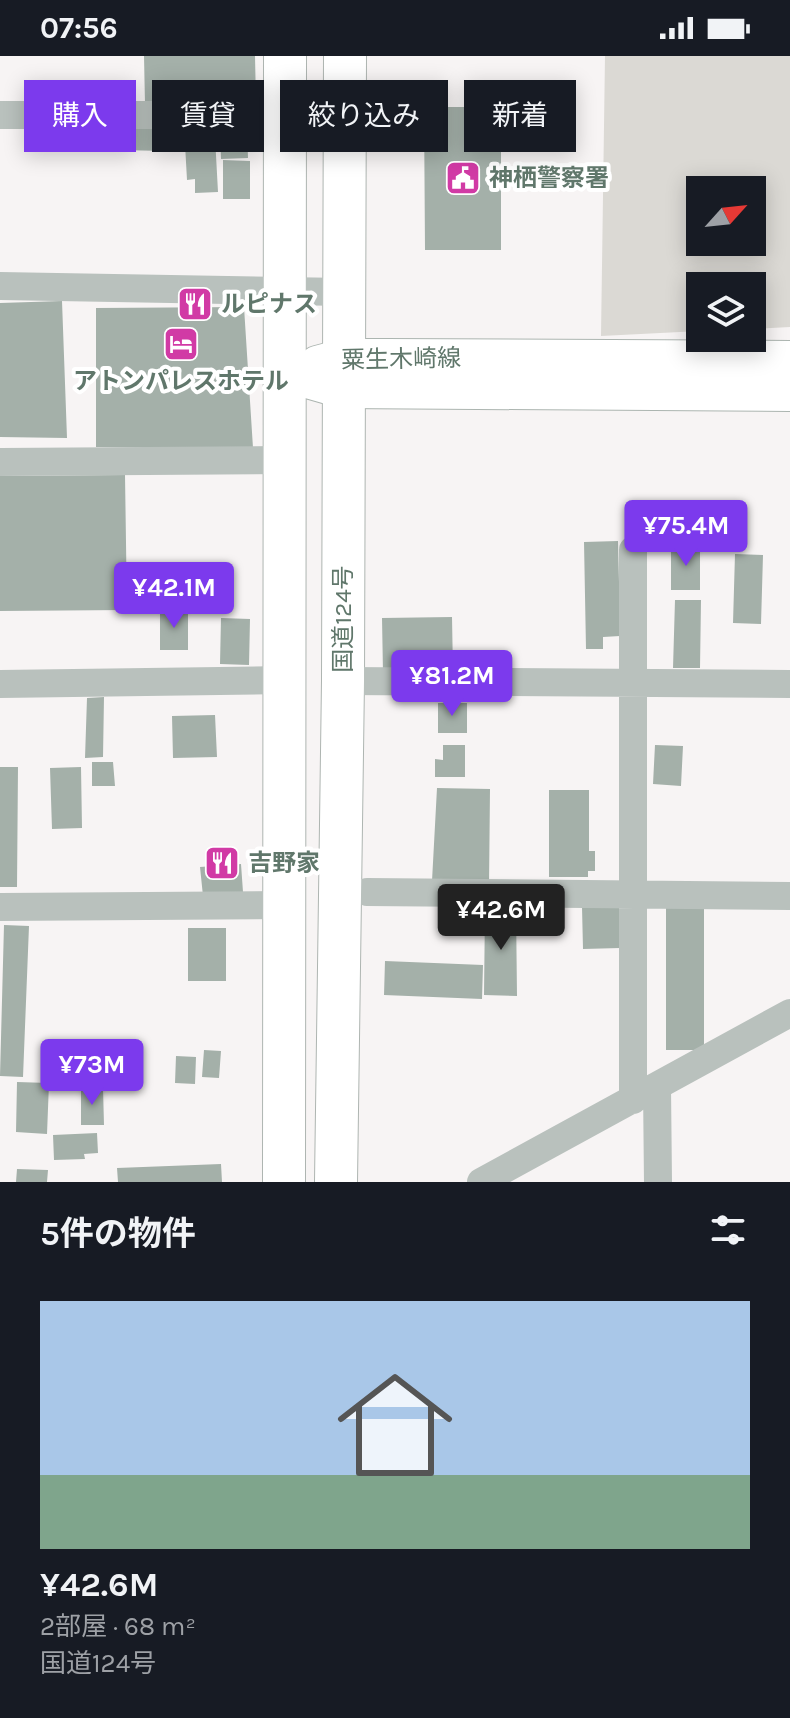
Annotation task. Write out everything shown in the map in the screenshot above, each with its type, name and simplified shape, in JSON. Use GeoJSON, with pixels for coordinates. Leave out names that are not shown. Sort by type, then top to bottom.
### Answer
{"type":"FeatureCollection","features":[{"type":"Feature","properties":{"kind":"highway"},"geometry":{"type":"LineString","coordinates":[[285,56],[285,80]]}},
{"type":"Feature","properties":{"kind":"highway","name":"国道124号"},"geometry":{"type":"LineString","coordinates":[[336,1182],[343,681],[345,56]]}},
{"type":"Feature","properties":{"kind":"highway"},"geometry":{"type":"LineString","coordinates":[[284,1182],[285,152]]}},
{"type":"Feature","properties":{"kind":"main road","name":"粟生木崎線"},"geometry":{"type":"LineString","coordinates":[[343,374],[790,359]]}},
{"type":"Feature","properties":{"kind":"main road","name":"粟生木崎線"},"geometry":{"type":"LineString","coordinates":[[283,373],[790,393]]}},
{"type":"Feature","properties":{"kind":"street"},"geometry":{"type":"LineString","coordinates":[[0,115],[280,115]]}},
{"type":"Feature","properties":{"kind":"street"},"geometry":{"type":"LineString","coordinates":[[0,286],[344,292]]}},
{"type":"Feature","properties":{"kind":"street"},"geometry":{"type":"LineString","coordinates":[[0,462],[283,460]]}},
{"type":"Feature","properties":{"kind":"street"},"geometry":{"type":"LineString","coordinates":[[633,550],[634,894],[645,1094],[658,1182]]}},
{"type":"Feature","properties":{"kind":"street"},"geometry":{"type":"LineString","coordinates":[[0,684],[283,680]]}},
{"type":"Feature","properties":{"kind":"street"},"geometry":{"type":"LineString","coordinates":[[343,681],[790,684]]}},
{"type":"Feature","properties":{"kind":"street"},"geometry":{"type":"LineString","coordinates":[[367,892],[790,896]]}},
{"type":"Feature","properties":{"kind":"street"},"geometry":{"type":"LineString","coordinates":[[0,907],[283,905]]}},
{"type":"Feature","properties":{"kind":"street"},"geometry":{"type":"LineString","coordinates":[[481,1182],[790,1013]]}},
{"type":"Feature","properties":{"kind":"shaded area"},"geometry":{"type":"Polygon","coordinates":[[[605,56],[790,56],[790,327],[766,328],[766,272],[686,272],[686,332],[601,336],[605,56]]]}},
{"type":"Feature","properties":{"kind":"building"},"geometry":{"type":"Polygon","coordinates":[[[144,56],[255,56],[256,80],[152,80],[152,104],[145,104],[144,56]]]}},
{"type":"Feature","properties":{"kind":"building","name":"神栖警察署"},"geometry":{"type":"Polygon","coordinates":[[[448,107],[464,107],[464,152],[501,152],[501,250],[425,250],[424,152],[448,152],[448,107]]]}},
{"type":"Feature","properties":{"kind":"building"},"geometry":{"type":"Polygon","coordinates":[[[136,127],[152,128],[152,151],[136,150],[136,127]]]}},
{"type":"Feature","properties":{"kind":"building"},"geometry":{"type":"Polygon","coordinates":[[[185,152],[216,152],[218,192],[195,193],[195,179],[187,180],[185,152]]]}},
{"type":"Feature","properties":{"kind":"building"},"geometry":{"type":"Polygon","coordinates":[[[221,152],[248,152],[248,158],[221,159],[221,152]]]}},
{"type":"Feature","properties":{"kind":"building"},"geometry":{"type":"Polygon","coordinates":[[[223,160],[250,161],[250,199],[223,199],[223,160]]]}},
{"type":"Feature","properties":{"kind":"building"},"geometry":{"type":"Polygon","coordinates":[[[62,301],[67,438],[0,437],[0,303],[62,301]]]}},
{"type":"Feature","properties":{"kind":"building"},"geometry":{"type":"Polygon","coordinates":[[[244,307],[253,448],[96,447],[96,308],[244,307]]]}},
{"type":"Feature","properties":{"kind":"building"},"geometry":{"type":"Polygon","coordinates":[[[125,475],[127,610],[0,611],[0,476],[125,475]]]}},
{"type":"Feature","properties":{"kind":"building"},"geometry":{"type":"Polygon","coordinates":[[[618,541],[619,582],[627,582],[627,595],[619,596],[620,636],[603,637],[603,649],[586,649],[584,542],[618,541]]]}},
{"type":"Feature","properties":{"kind":"building"},"geometry":{"type":"Polygon","coordinates":[[[671,547],[700,547],[700,590],[671,590],[671,547]]]}},
{"type":"Feature","properties":{"kind":"building"},"geometry":{"type":"Polygon","coordinates":[[[735,554],[763,555],[761,624],[733,623],[735,554]]]}},
{"type":"Feature","properties":{"kind":"building"},"geometry":{"type":"Polygon","coordinates":[[[675,600],[701,600],[700,668],[673,668],[675,600]]]}},
{"type":"Feature","properties":{"kind":"building"},"geometry":{"type":"Polygon","coordinates":[[[160,609],[188,609],[188,650],[160,650],[160,609]]]}},
{"type":"Feature","properties":{"kind":"building"},"geometry":{"type":"Polygon","coordinates":[[[452,617],[453,672],[383,673],[382,618],[452,617]]]}},
{"type":"Feature","properties":{"kind":"building"},"geometry":{"type":"Polygon","coordinates":[[[221,618],[250,619],[249,665],[220,664],[221,618]]]}},
{"type":"Feature","properties":{"kind":"building"},"geometry":{"type":"Polygon","coordinates":[[[104,697],[103,757],[85,758],[87,698],[104,697]]]}},
{"type":"Feature","properties":{"kind":"building"},"geometry":{"type":"Polygon","coordinates":[[[438,703],[467,703],[467,733],[438,733],[438,703]]]}},
{"type":"Feature","properties":{"kind":"building"},"geometry":{"type":"Polygon","coordinates":[[[215,715],[217,757],[173,758],[172,716],[215,715]]]}},
{"type":"Feature","properties":{"kind":"building"},"geometry":{"type":"Polygon","coordinates":[[[443,745],[465,745],[465,777],[435,777],[435,759],[443,760],[443,745]]]}},
{"type":"Feature","properties":{"kind":"building"},"geometry":{"type":"Polygon","coordinates":[[[655,745],[683,746],[681,786],[653,784],[655,745]]]}},
{"type":"Feature","properties":{"kind":"building"},"geometry":{"type":"Polygon","coordinates":[[[92,762],[113,762],[115,786],[92,786],[92,762]]]}},
{"type":"Feature","properties":{"kind":"building"},"geometry":{"type":"Polygon","coordinates":[[[0,767],[18,767],[17,887],[0,887],[0,767]]]}},
{"type":"Feature","properties":{"kind":"building"},"geometry":{"type":"Polygon","coordinates":[[[81,767],[82,828],[52,829],[50,768],[81,767]]]}},
{"type":"Feature","properties":{"kind":"building"},"geometry":{"type":"Polygon","coordinates":[[[437,788],[490,789],[489,886],[432,881],[437,788]]]}},
{"type":"Feature","properties":{"kind":"building"},"geometry":{"type":"Polygon","coordinates":[[[549,790],[589,790],[589,851],[595,851],[595,871],[588,871],[588,877],[549,877],[549,790]]]}},
{"type":"Feature","properties":{"kind":"building"},"geometry":{"type":"Polygon","coordinates":[[[241,864],[243,892],[203,896],[200,867],[241,864]]]}},
{"type":"Feature","properties":{"kind":"building"},"geometry":{"type":"Polygon","coordinates":[[[619,906],[620,948],[583,949],[582,907],[619,906]]]}},
{"type":"Feature","properties":{"kind":"building"},"geometry":{"type":"Polygon","coordinates":[[[666,906],[704,906],[704,1050],[666,1050],[666,906]]]}},
{"type":"Feature","properties":{"kind":"building"},"geometry":{"type":"Polygon","coordinates":[[[485,908],[516,908],[517,996],[484,995],[485,908]]]}},
{"type":"Feature","properties":{"kind":"building"},"geometry":{"type":"Polygon","coordinates":[[[4,925],[29,926],[23,1077],[0,1076],[4,925]]]}},
{"type":"Feature","properties":{"kind":"building"},"geometry":{"type":"Polygon","coordinates":[[[188,928],[226,928],[226,981],[188,981],[188,928]]]}},
{"type":"Feature","properties":{"kind":"building"},"geometry":{"type":"Polygon","coordinates":[[[385,961],[483,965],[482,999],[384,995],[385,961]]]}},
{"type":"Feature","properties":{"kind":"building"},"geometry":{"type":"Polygon","coordinates":[[[204,1050],[221,1051],[219,1078],[202,1077],[204,1050]]]}},
{"type":"Feature","properties":{"kind":"building"},"geometry":{"type":"Polygon","coordinates":[[[176,1056],[196,1057],[195,1084],[175,1083],[176,1056]]]}},
{"type":"Feature","properties":{"kind":"building"},"geometry":{"type":"Polygon","coordinates":[[[17,1082],[49,1083],[47,1134],[16,1132],[17,1082]]]}},
{"type":"Feature","properties":{"kind":"building"},"geometry":{"type":"Polygon","coordinates":[[[81,1088],[103,1088],[104,1125],[81,1125],[81,1088]]]}},
{"type":"Feature","properties":{"kind":"building"},"geometry":{"type":"Polygon","coordinates":[[[97,1133],[98,1153],[84,1154],[85,1159],[54,1160],[53,1135],[97,1133]]]}},
{"type":"Feature","properties":{"kind":"building"},"geometry":{"type":"Polygon","coordinates":[[[221,1164],[222,1182],[118,1182],[117,1168],[221,1164]]]}},
{"type":"Feature","properties":{"kind":"building"},"geometry":{"type":"Polygon","coordinates":[[[17,1169],[48,1170],[47,1182],[16,1182],[17,1169]]]}},
{"type":"Feature","properties":{"kind":"place","name":"神栖警察署"},"geometry":{"type":"Point","coordinates":[463,178]}},
{"type":"Feature","properties":{"kind":"place","name":"ルピナス"},"geometry":{"type":"Point","coordinates":[195,304]}},
{"type":"Feature","properties":{"kind":"place","name":"アトンパレスホテル"},"geometry":{"type":"Point","coordinates":[181,344]}},
{"type":"Feature","properties":{"kind":"place","name":"吉野家"},"geometry":{"type":"Point","coordinates":[222,863]}}]}
